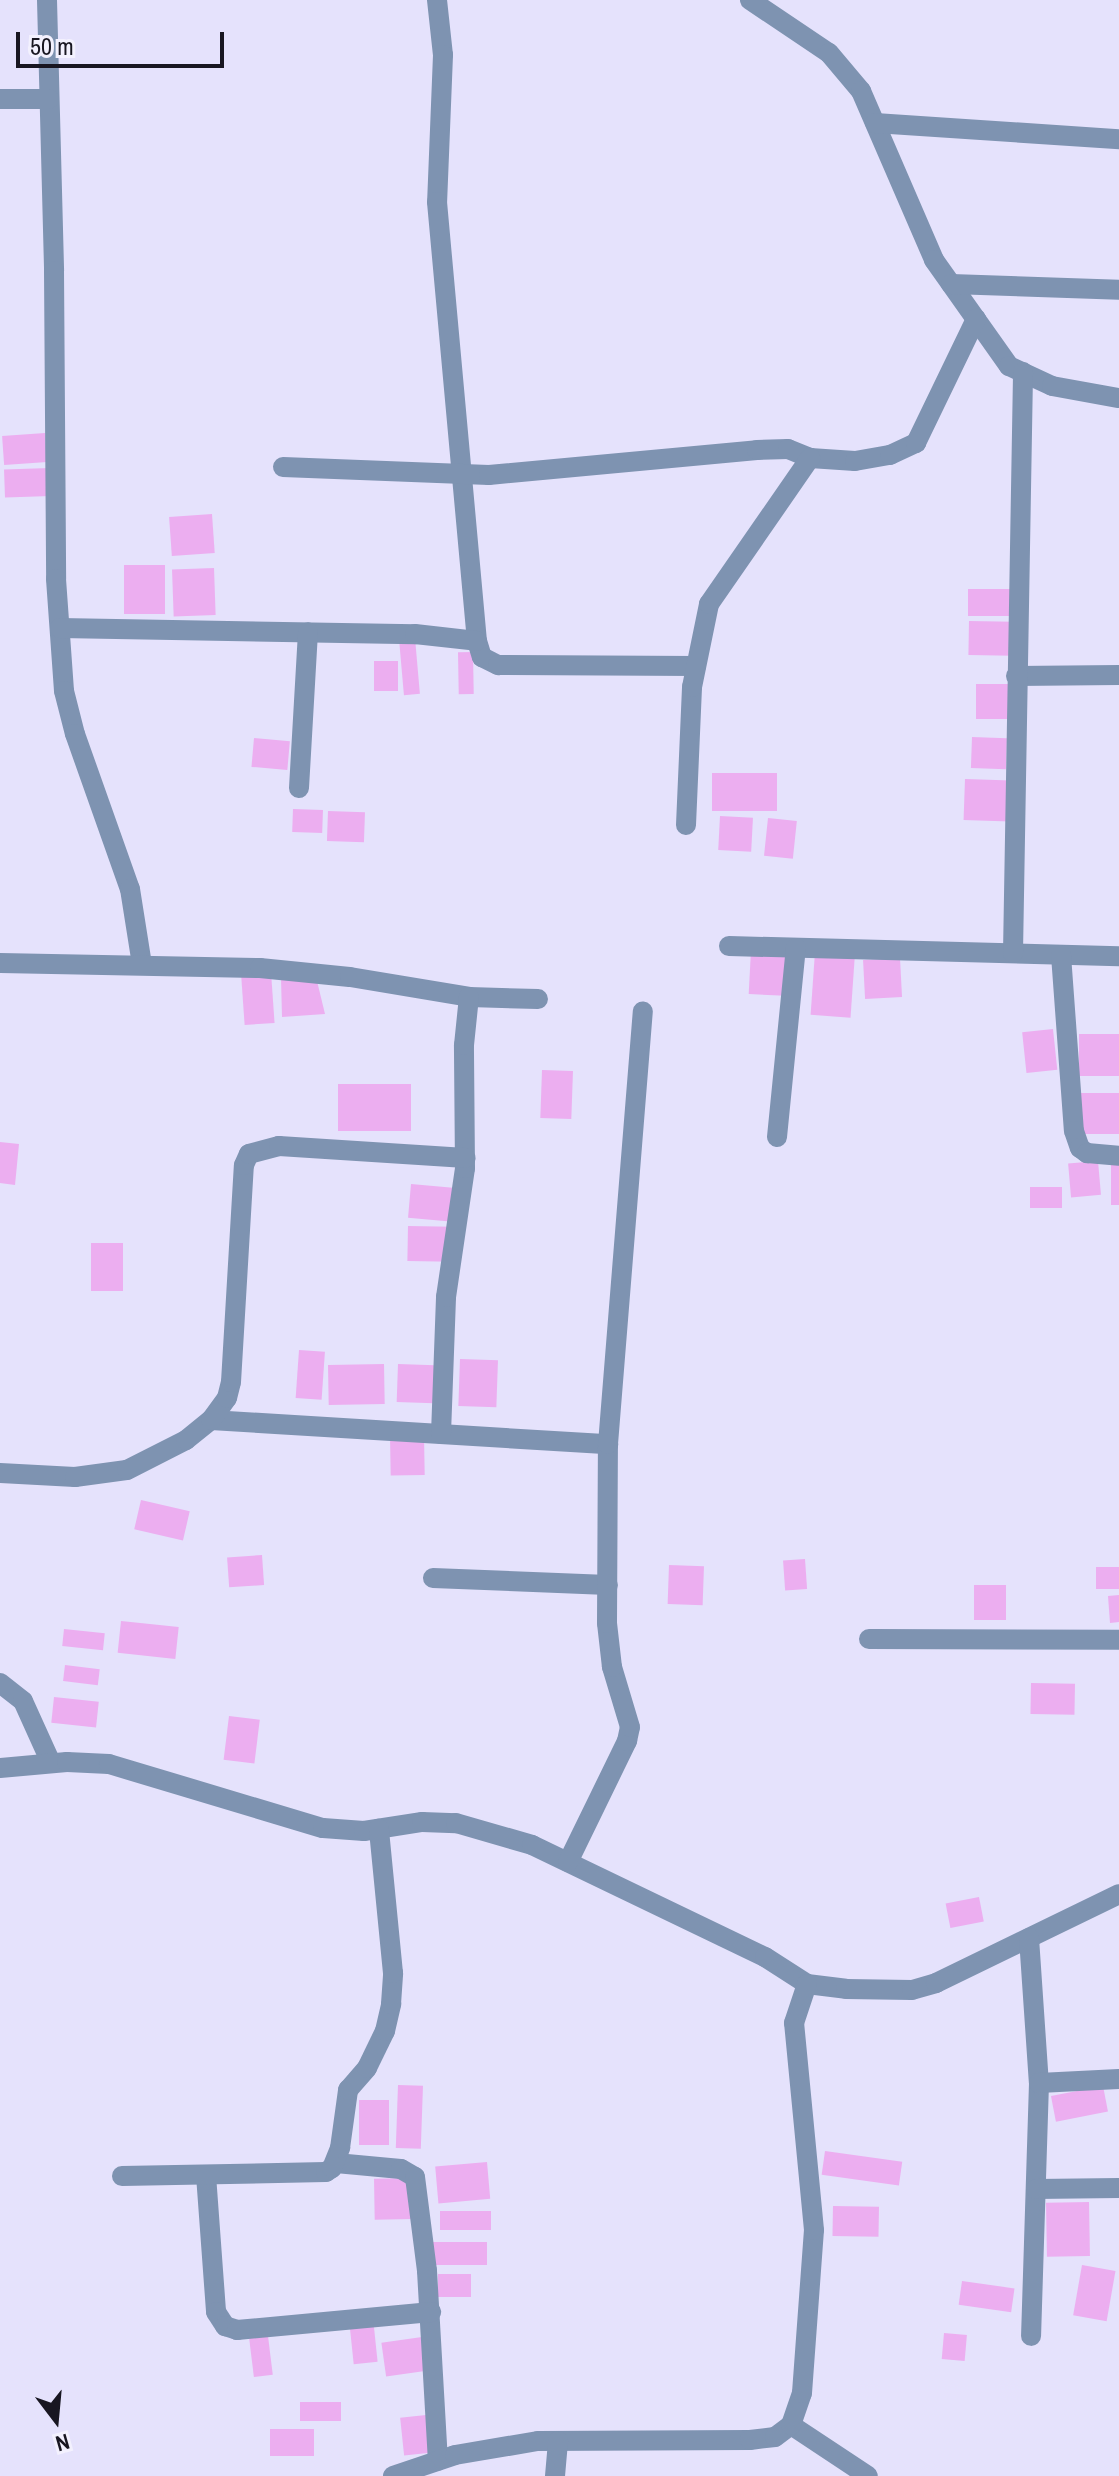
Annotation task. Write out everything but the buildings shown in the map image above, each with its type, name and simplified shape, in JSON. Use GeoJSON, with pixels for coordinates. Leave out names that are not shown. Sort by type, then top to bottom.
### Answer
{"type":"FeatureCollection","features":[{"type":"Feature","properties":{"kind":"street"},"geometry":{"type":"LineString","coordinates":[[47,0],[60,628],[64,691],[75,734],[130,889],[142,965]]}},
{"type":"Feature","properties":{"kind":"street"},"geometry":{"type":"LineString","coordinates":[[437,0],[443,55],[437,202],[477,641],[482,657],[498,665],[696,666]]}},
{"type":"Feature","properties":{"kind":"street"},"geometry":{"type":"LineString","coordinates":[[750,0],[829,53],[861,91],[934,260],[1009,366],[1052,386],[1119,398]]}},
{"type":"Feature","properties":{"kind":"street"},"geometry":{"type":"LineString","coordinates":[[0,99],[49,99]]}},
{"type":"Feature","properties":{"kind":"street"},"geometry":{"type":"LineString","coordinates":[[875,123],[1119,139]]}},
{"type":"Feature","properties":{"kind":"street"},"geometry":{"type":"LineString","coordinates":[[951,284],[1119,290]]}},
{"type":"Feature","properties":{"kind":"street"},"geometry":{"type":"LineString","coordinates":[[283,467],[489,475],[757,450],[788,449],[810,458],[855,461],[890,455],[916,443],[976,319]]}},
{"type":"Feature","properties":{"kind":"street"},"geometry":{"type":"LineString","coordinates":[[1013,953],[1023,372]]}},
{"type":"Feature","properties":{"kind":"street"},"geometry":{"type":"LineString","coordinates":[[686,825],[696,666],[709,604],[810,458]]}},
{"type":"Feature","properties":{"kind":"street"},"geometry":{"type":"LineString","coordinates":[[60,628],[415,634],[477,641]]}},
{"type":"Feature","properties":{"kind":"street"},"geometry":{"type":"LineString","coordinates":[[299,788],[308,632]]}},
{"type":"Feature","properties":{"kind":"street"},"geometry":{"type":"LineString","coordinates":[[1016,676],[1119,675]]}},
{"type":"Feature","properties":{"kind":"street"},"geometry":{"type":"LineString","coordinates":[[729,946],[1119,956]]}},
{"type":"Feature","properties":{"kind":"street"},"geometry":{"type":"LineString","coordinates":[[777,1137],[796,948]]}},
{"type":"Feature","properties":{"kind":"street"},"geometry":{"type":"LineString","coordinates":[[1061,955],[1074,1131],[1080,1148],[1087,1153],[1119,1156]]}},
{"type":"Feature","properties":{"kind":"street"},"geometry":{"type":"LineString","coordinates":[[0,963],[275,969],[350,977],[469,997],[538,999]]}},
{"type":"Feature","properties":{"kind":"street"},"geometry":{"type":"LineString","coordinates":[[441,1434],[446,1297],[466,1158],[464,1045],[469,997]]}},
{"type":"Feature","properties":{"kind":"street"},"geometry":{"type":"LineString","coordinates":[[568,1862],[627,1741],[630,1727],[612,1667],[608,1585],[608,1444],[643,1011]]}},
{"type":"Feature","properties":{"kind":"street"},"geometry":{"type":"LineString","coordinates":[[0,1473],[75,1477],[127,1470],[186,1440],[211,1420],[227,1398],[231,1382],[244,1165],[249,1154],[279,1146],[466,1158]]}},
{"type":"Feature","properties":{"kind":"street"},"geometry":{"type":"LineString","coordinates":[[211,1420],[608,1444]]}},
{"type":"Feature","properties":{"kind":"street"},"geometry":{"type":"LineString","coordinates":[[433,1578],[608,1585]]}},
{"type":"Feature","properties":{"kind":"street"},"geometry":{"type":"LineString","coordinates":[[869,1639],[1119,1640]]}},
{"type":"Feature","properties":{"kind":"street"},"geometry":{"type":"LineString","coordinates":[[0,1683],[23,1701],[51,1763]]}},
{"type":"Feature","properties":{"kind":"street"},"geometry":{"type":"LineString","coordinates":[[0,1768],[51,1763],[109,1764],[323,1828],[379,1829],[422,1822],[456,1823],[532,1845],[765,1957],[807,1984],[912,1990],[936,1983],[1119,1894]]}},
{"type":"Feature","properties":{"kind":"street"},"geometry":{"type":"LineString","coordinates":[[122,2176],[326,2172],[336,2163],[348,2090],[367,2068],[385,2031],[391,2004],[393,1973],[379,1829]]}},
{"type":"Feature","properties":{"kind":"street"},"geometry":{"type":"LineString","coordinates":[[1029,1938],[1039,2083],[1031,2336]]}},
{"type":"Feature","properties":{"kind":"street"},"geometry":{"type":"LineString","coordinates":[[393,2476],[486,2449],[558,2441],[750,2440],[775,2437],[791,2425],[802,2393],[814,2230],[814,2201],[794,2023],[807,1984]]}},
{"type":"Feature","properties":{"kind":"street"},"geometry":{"type":"LineString","coordinates":[[1039,2083],[1119,2079]]}},
{"type":"Feature","properties":{"kind":"street"},"geometry":{"type":"LineString","coordinates":[[336,2163],[401,2169],[415,2177],[431,2312],[438,2461]]}},
{"type":"Feature","properties":{"kind":"street"},"geometry":{"type":"LineString","coordinates":[[206,2175],[216,2312],[225,2326],[237,2330],[431,2312]]}},
{"type":"Feature","properties":{"kind":"street"},"geometry":{"type":"LineString","coordinates":[[1036,2189],[1119,2188]]}},
{"type":"Feature","properties":{"kind":"street"},"geometry":{"type":"LineString","coordinates":[[791,2425],[856,2472]]}},
{"type":"Feature","properties":{"kind":"street"},"geometry":{"type":"LineString","coordinates":[[555,2476],[558,2441]]}}]}
